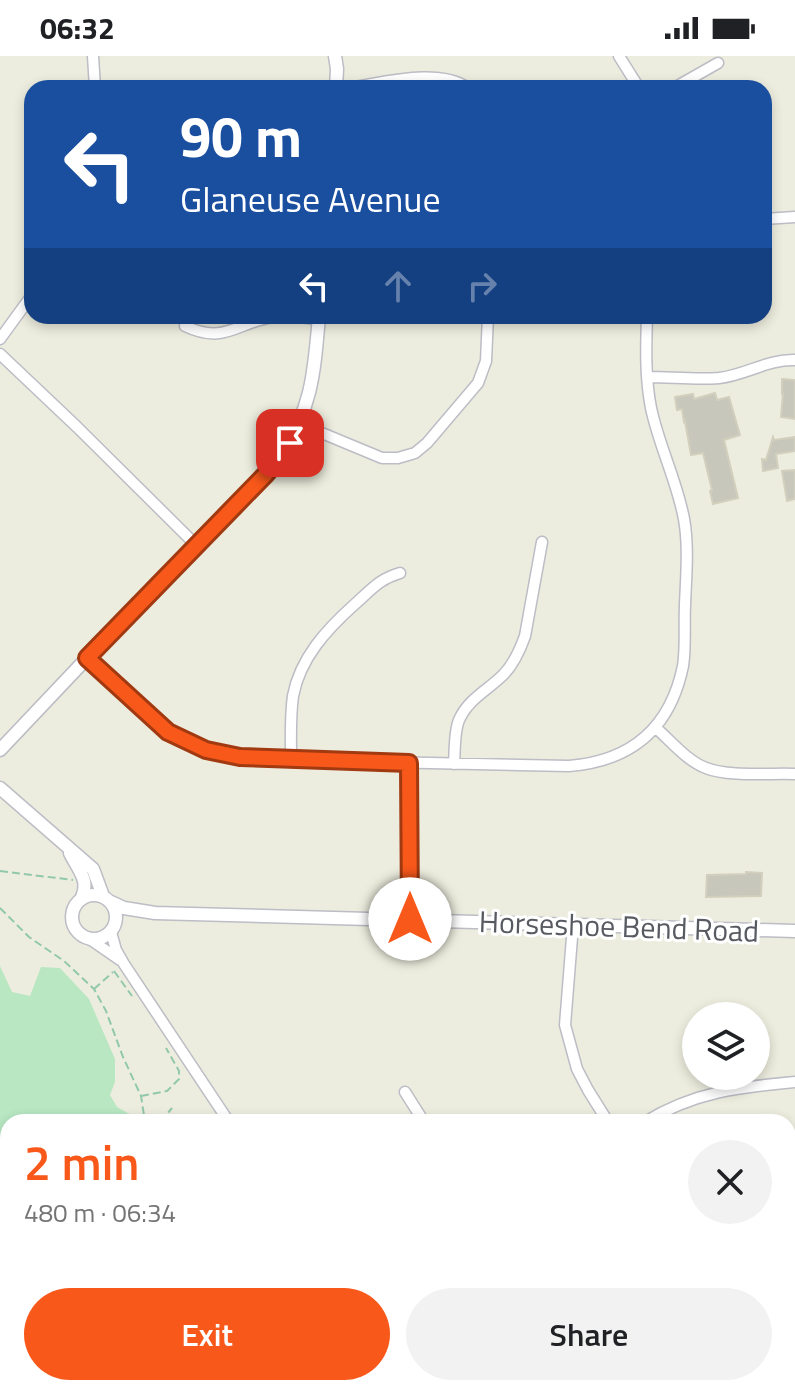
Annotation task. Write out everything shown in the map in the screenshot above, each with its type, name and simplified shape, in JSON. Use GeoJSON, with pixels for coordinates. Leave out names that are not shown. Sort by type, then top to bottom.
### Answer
{"type":"FeatureCollection","features":[{"type":"Feature","properties":{"kind":"street"},"geometry":{"type":"LineString","coordinates":[[93,56],[94,80]]}},
{"type":"Feature","properties":{"kind":"street"},"geometry":{"type":"LineString","coordinates":[[335,56],[336,80]]}},
{"type":"Feature","properties":{"kind":"street"},"geometry":{"type":"LineString","coordinates":[[619,56],[634,80]]}},
{"type":"Feature","properties":{"kind":"street"},"geometry":{"type":"LineString","coordinates":[[688,80],[718,63]]}},
{"type":"Feature","properties":{"kind":"street"},"geometry":{"type":"LineString","coordinates":[[412,80],[436,77],[454,80]]}},
{"type":"Feature","properties":{"kind":"street"},"geometry":{"type":"LineString","coordinates":[[772,218],[795,217]]}},
{"type":"Feature","properties":{"kind":"street"},"geometry":{"type":"LineString","coordinates":[[0,339],[24,306]]}},
{"type":"Feature","properties":{"kind":"street"},"geometry":{"type":"LineString","coordinates":[[185,326],[210,334],[251,324]]}},
{"type":"Feature","properties":{"kind":"street"},"geometry":{"type":"LineString","coordinates":[[0,750],[280,458],[300,424],[315,372],[318,324]]}},
{"type":"Feature","properties":{"kind":"street"},"geometry":{"type":"LineString","coordinates":[[300,424],[382,458],[415,453],[478,383],[486,361],[488,324]]}},
{"type":"Feature","properties":{"kind":"street"},"geometry":{"type":"LineString","coordinates":[[87,658],[168,732],[187,743],[222,754],[291,759],[569,766],[589,765],[625,752],[656,728],[669,707],[683,664],[687,552],[684,520],[651,407],[646,356],[647,324]]}},
{"type":"Feature","properties":{"kind":"street"},"geometry":{"type":"LineString","coordinates":[[0,354],[196,545]]}},
{"type":"Feature","properties":{"kind":"street"},"geometry":{"type":"LineString","coordinates":[[648,377],[718,378],[774,361],[795,360]]}},
{"type":"Feature","properties":{"kind":"street"},"geometry":{"type":"LineString","coordinates":[[454,764],[458,722],[474,699],[503,675],[520,651],[542,542]]}},
{"type":"Feature","properties":{"kind":"street"},"geometry":{"type":"LineString","coordinates":[[291,759],[294,695],[301,669],[334,623],[384,578],[400,573]]}},
{"type":"Feature","properties":{"kind":"street"},"geometry":{"type":"LineString","coordinates":[[656,728],[704,768],[795,774]]}},
{"type":"Feature","properties":{"kind":"street"},"geometry":{"type":"LineString","coordinates":[[409,763],[410,919]]}},
{"type":"Feature","properties":{"kind":"street"},"geometry":{"type":"LineString","coordinates":[[0,788],[93,869],[114,908],[119,968]]}},
{"type":"Feature","properties":{"kind":"street"},"geometry":{"type":"LineString","coordinates":[[67,848],[85,880],[85,892],[73,908],[72,923],[81,936],[91,940],[119,968],[223,1114]]}},
{"type":"Feature","properties":{"kind":"street"},"geometry":{"type":"LineString","coordinates":[[82,897],[93,895],[107,899]]}},
{"type":"Feature","properties":{"kind":"street","name":"Horseshoe Bend Road"},"geometry":{"type":"LineString","coordinates":[[107,899],[136,911],[155,913],[795,931]]}},
{"type":"Feature","properties":{"kind":"street","name":"Horseshoe Bend Road"},"geometry":{"type":"LineString","coordinates":[[114,927],[155,913]]}},
{"type":"Feature","properties":{"kind":"street"},"geometry":{"type":"LineString","coordinates":[[573,925],[565,1025],[577,1069],[603,1114]]}},
{"type":"Feature","properties":{"kind":"street"},"geometry":{"type":"LineString","coordinates":[[91,940],[101,938],[114,927]]}},
{"type":"Feature","properties":{"kind":"street"},"geometry":{"type":"LineString","coordinates":[[659,1114],[676,1104],[710,1093],[795,1082]]}},
{"type":"Feature","properties":{"kind":"street"},"geometry":{"type":"LineString","coordinates":[[405,1092],[419,1114]]}},
{"type":"Feature","properties":{"kind":"path"},"geometry":{"type":"LineString","coordinates":[[0,871],[85,880]]}},
{"type":"Feature","properties":{"kind":"path"},"geometry":{"type":"LineString","coordinates":[[0,908],[29,937],[64,961],[94,989],[141,1096],[144,1114]]}},
{"type":"Feature","properties":{"kind":"path"},"geometry":{"type":"LineString","coordinates":[[94,989],[119,968],[132,997]]}},
{"type":"Feature","properties":{"kind":"path"},"geometry":{"type":"LineString","coordinates":[[141,1096],[167,1091],[179,1079],[179,1071],[165,1047]]}},
{"type":"Feature","properties":{"kind":"path"},"geometry":{"type":"LineString","coordinates":[[167,1114],[172,1108]]}},
{"type":"Feature","properties":{"kind":"green space"},"geometry":{"type":"Polygon","coordinates":[[[0,966],[12,992],[30,996],[41,967],[60,968],[89,999],[115,1059],[115,1082],[110,1095],[117,1107],[129,1114],[0,1114],[0,966]]]}},
{"type":"Feature","properties":{"kind":"building"},"geometry":{"type":"Polygon","coordinates":[[[782,379],[795,380],[795,419],[781,417],[782,379]]]}},
{"type":"Feature","properties":{"kind":"building"},"geometry":{"type":"Polygon","coordinates":[[[715,393],[717,400],[729,397],[740,435],[724,440],[738,498],[713,504],[703,453],[691,455],[682,409],[677,410],[675,397],[693,394],[694,399],[715,393]]]}},
{"type":"Feature","properties":{"kind":"building"},"geometry":{"type":"Polygon","coordinates":[[[773,437],[774,440],[795,437],[795,451],[776,454],[778,468],[763,471],[762,459],[766,460],[773,437]]]}},
{"type":"Feature","properties":{"kind":"building"},"geometry":{"type":"Polygon","coordinates":[[[795,470],[795,499],[787,501],[782,471],[795,470]]]}},
{"type":"Feature","properties":{"kind":"building"},"geometry":{"type":"Polygon","coordinates":[[[762,873],[761,896],[706,897],[707,875],[762,873]]]}},
{"type":"Feature","properties":{"kind":"route"},"geometry":{"type":"LineString","coordinates":[[290,443],[266,474],[87,658],[168,732],[206,750],[240,757],[409,763],[410,919]]}}]}
